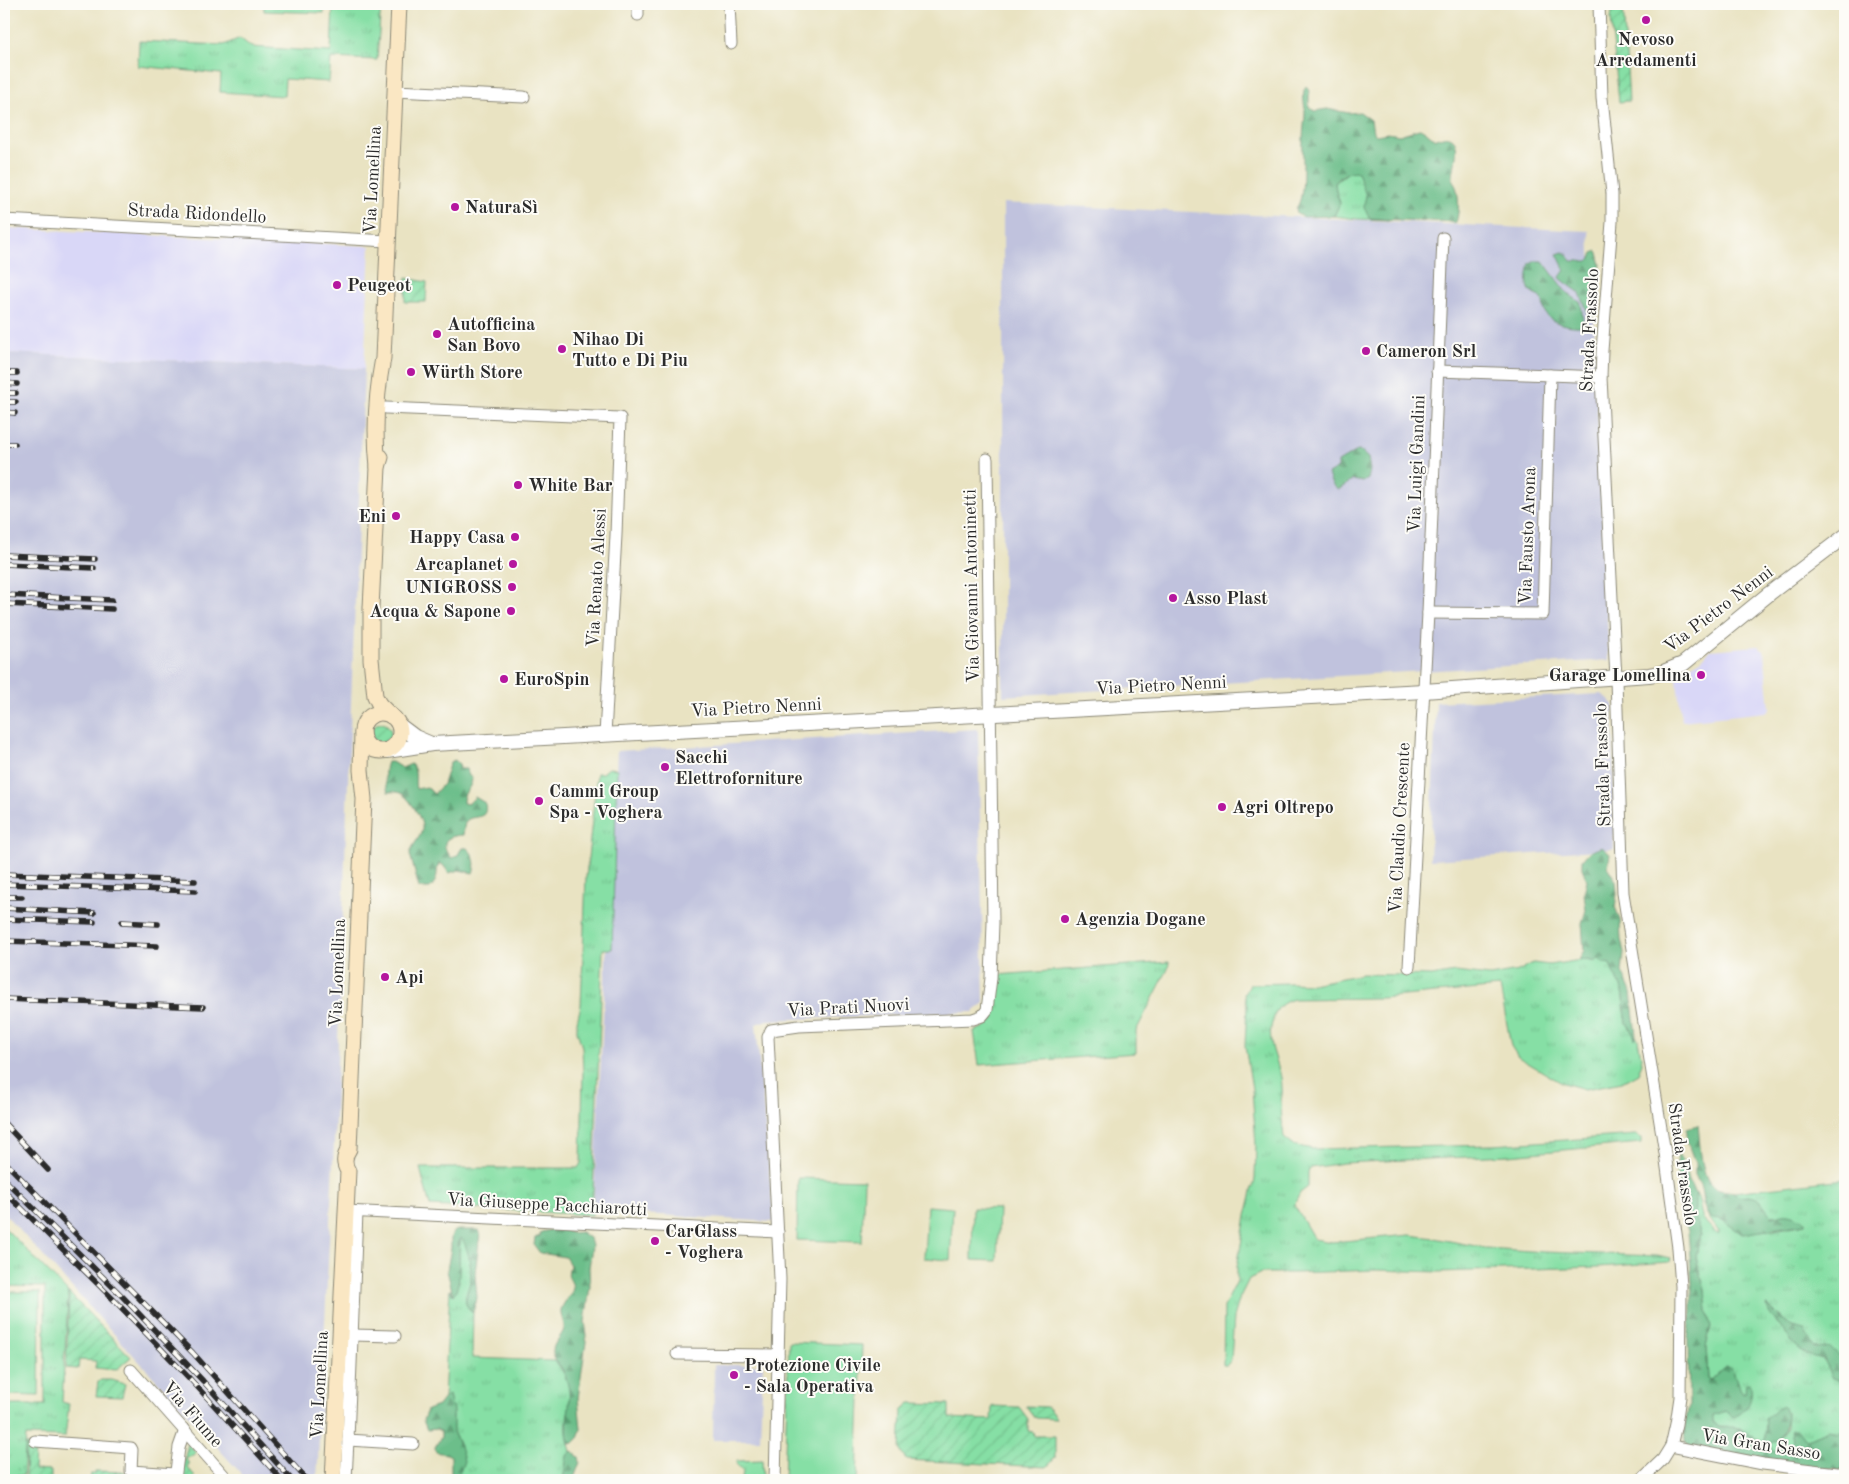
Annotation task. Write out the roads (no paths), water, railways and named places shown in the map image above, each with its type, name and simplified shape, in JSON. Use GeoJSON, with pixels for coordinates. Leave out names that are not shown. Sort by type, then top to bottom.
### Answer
{"type":"FeatureCollection","features":[{"type":"Feature","properties":{"kind":"main road","name":"Via Lomellina"},"geometry":{"type":"LineString","coordinates":[[378,467],[384,440],[386,408],[383,358],[399,4]]}},
{"type":"Feature","properties":{"kind":"main road","name":"Via Lomellina"},"geometry":{"type":"LineString","coordinates":[[364,799],[371,767],[375,760],[385,751],[392,748],[400,738],[395,721],[379,704],[373,687],[371,659],[378,467],[375,440],[377,386],[383,358]]}},
{"type":"Feature","properties":{"kind":"main road","name":"Via Lomellina"},"geometry":{"type":"LineString","coordinates":[[333,1480],[351,1211],[348,1171],[352,1163],[352,1155],[349,1149],[364,799],[361,770],[367,707],[363,675],[366,640],[372,608]]}},
{"type":"Feature","properties":{"kind":"main road"},"geometry":{"type":"LineString","coordinates":[[385,751],[377,751],[367,744],[364,728],[371,717],[376,714],[395,721]]}},
{"type":"Feature","properties":{"kind":"street"},"geometry":{"type":"LineString","coordinates":[[729,4],[731,44]]}},
{"type":"Feature","properties":{"kind":"street","name":"Strada Frassolo"},"geometry":{"type":"LineString","coordinates":[[1598,4],[1602,98],[1612,194],[1612,222],[1602,343],[1602,377],[1624,893],[1666,1161],[1678,1248],[1680,1286],[1680,1397],[1671,1446],[1663,1459],[1641,1480]]}},
{"type":"Feature","properties":{"kind":"street"},"geometry":{"type":"LineString","coordinates":[[395,91],[524,96]]}},
{"type":"Feature","properties":{"kind":"street","name":"Strada Ridondello"},"geometry":{"type":"LineString","coordinates":[[4,220],[388,241]]}},
{"type":"Feature","properties":{"kind":"street","name":"Via Luigi Gandini"},"geometry":{"type":"LineString","coordinates":[[1424,691],[1443,238]]}},
{"type":"Feature","properties":{"kind":"street"},"geometry":{"type":"LineString","coordinates":[[1437,371],[1602,377]]}},
{"type":"Feature","properties":{"kind":"street","name":"Via Fausto Arona"},"geometry":{"type":"LineString","coordinates":[[1428,613],[1543,614],[1550,375]]}},
{"type":"Feature","properties":{"kind":"street","name":"Via Renato Alessi"},"geometry":{"type":"LineString","coordinates":[[386,408],[620,418],[616,535],[605,735]]}},
{"type":"Feature","properties":{"kind":"street","name":"Via Giovanni Antoninetti"},"geometry":{"type":"LineString","coordinates":[[987,459],[990,713]]}},
{"type":"Feature","properties":{"kind":"street","name":"Via Pietro Nenni"},"geometry":{"type":"LineString","coordinates":[[385,751],[432,744],[1424,691],[1616,679],[1661,673],[1683,664],[1770,593],[1845,536]]}},
{"type":"Feature","properties":{"kind":"street","name":"Via Claudio Crescente"},"geometry":{"type":"LineString","coordinates":[[1409,967],[1424,691]]}},
{"type":"Feature","properties":{"kind":"street","name":"Via Prati Nuovi"},"geometry":{"type":"LineString","coordinates":[[775,1480],[780,1279],[768,1036],[771,1030],[799,1026],[973,1020],[982,1016],[987,1010],[991,978],[993,923],[990,713]]}},
{"type":"Feature","properties":{"kind":"street","name":"Via Pietro Nenni"},"geometry":{"type":"LineString","coordinates":[[395,721],[415,737],[432,744]]}},
{"type":"Feature","properties":{"kind":"street","name":"Via Giuseppe Pacchiarotti"},"geometry":{"type":"LineString","coordinates":[[351,1211],[778,1232]]}},
{"type":"Feature","properties":{"kind":"street","name":"Via Lomellina"},"geometry":{"type":"LineString","coordinates":[[346,1480],[352,1335],[351,1211]]}},
{"type":"Feature","properties":{"kind":"street","name":"Via Lomellina"},"geometry":{"type":"LineString","coordinates":[[352,1335],[395,1336]]}},
{"type":"Feature","properties":{"kind":"street"},"geometry":{"type":"LineString","coordinates":[[677,1354],[778,1355]]}},
{"type":"Feature","properties":{"kind":"street","name":"Via Fiume"},"geometry":{"type":"LineString","coordinates":[[131,1370],[228,1480]]}},
{"type":"Feature","properties":{"kind":"street"},"geometry":{"type":"LineString","coordinates":[[35,1442],[131,1448],[132,1471],[175,1477],[179,1447],[185,1430]]}},
{"type":"Feature","properties":{"kind":"street","name":"Via Lomellina"},"geometry":{"type":"LineString","coordinates":[[348,1440],[414,1444]]}},
{"type":"Feature","properties":{"kind":"street","name":"Via Gran Sasso"},"geometry":{"type":"LineString","coordinates":[[1671,1446],[1763,1464],[1845,1474]]}},
{"type":"Feature","properties":{"kind":"railway"},"geometry":{"type":"LineString","coordinates":[[4,373],[17,373]]}},
{"type":"Feature","properties":{"kind":"railway"},"geometry":{"type":"LineString","coordinates":[[4,383],[17,384]]}},
{"type":"Feature","properties":{"kind":"railway"},"geometry":{"type":"LineString","coordinates":[[4,393],[16,393]]}},
{"type":"Feature","properties":{"kind":"railway"},"geometry":{"type":"LineString","coordinates":[[4,402],[16,402]]}},
{"type":"Feature","properties":{"kind":"railway"},"geometry":{"type":"LineString","coordinates":[[4,412],[15,413]]}},
{"type":"Feature","properties":{"kind":"railway"},"geometry":{"type":"LineString","coordinates":[[4,444],[15,444]]}},
{"type":"Feature","properties":{"kind":"railway"},"geometry":{"type":"LineString","coordinates":[[4,555],[95,559]]}},
{"type":"Feature","properties":{"kind":"railway"},"geometry":{"type":"LineString","coordinates":[[4,564],[94,568]]}},
{"type":"Feature","properties":{"kind":"railway"},"geometry":{"type":"LineString","coordinates":[[4,595],[112,600]]}},
{"type":"Feature","properties":{"kind":"railway"},"geometry":{"type":"LineString","coordinates":[[4,604],[112,609]]}},
{"type":"Feature","properties":{"kind":"railway"},"geometry":{"type":"LineString","coordinates":[[4,874],[195,881]]}},
{"type":"Feature","properties":{"kind":"railway"},"geometry":{"type":"LineString","coordinates":[[4,884],[195,891]]}},
{"type":"Feature","properties":{"kind":"railway"},"geometry":{"type":"LineString","coordinates":[[4,897],[22,897]]}},
{"type":"Feature","properties":{"kind":"railway"},"geometry":{"type":"LineString","coordinates":[[4,908],[94,913]]}},
{"type":"Feature","properties":{"kind":"railway"},"geometry":{"type":"LineString","coordinates":[[4,919],[94,922]]}},
{"type":"Feature","properties":{"kind":"railway"},"geometry":{"type":"LineString","coordinates":[[122,922],[158,924]]}},
{"type":"Feature","properties":{"kind":"railway"},"geometry":{"type":"LineString","coordinates":[[4,941],[157,946]]}},
{"type":"Feature","properties":{"kind":"railway"},"geometry":{"type":"LineString","coordinates":[[4,999],[203,1007]]}},
{"type":"Feature","properties":{"kind":"railway"},"geometry":{"type":"LineString","coordinates":[[4,1123],[48,1170]]}},
{"type":"Feature","properties":{"kind":"railway"},"geometry":{"type":"LineString","coordinates":[[4,1161],[193,1353],[307,1480]]}},
{"type":"Feature","properties":{"kind":"railway"},"geometry":{"type":"LineString","coordinates":[[4,1179],[122,1296],[203,1381],[292,1480]]}},
{"type":"Feature","properties":{"kind":"railway"},"geometry":{"type":"LineString","coordinates":[[4,1191],[117,1303],[191,1380],[282,1480]]}},
{"type":"Feature","properties":{"kind":"place","name":"Nevoso Arredamenti"},"geometry":{"type":"Point","coordinates":[1646,20]}},
{"type":"Feature","properties":{"kind":"place","name":"NaturaSì"},"geometry":{"type":"Point","coordinates":[455,207]}},
{"type":"Feature","properties":{"kind":"place","name":"Peugeot"},"geometry":{"type":"Point","coordinates":[337,285]}},
{"type":"Feature","properties":{"kind":"place","name":"Autofficina San Bovo"},"geometry":{"type":"Point","coordinates":[437,334]}},
{"type":"Feature","properties":{"kind":"place","name":"Nihao Di Tutto e Di Piu"},"geometry":{"type":"Point","coordinates":[562,349]}},
{"type":"Feature","properties":{"kind":"place","name":"Cameron Srl"},"geometry":{"type":"Point","coordinates":[1366,351]}},
{"type":"Feature","properties":{"kind":"place","name":"Würth Store"},"geometry":{"type":"Point","coordinates":[411,372]}},
{"type":"Feature","properties":{"kind":"place","name":"White Bar"},"geometry":{"type":"Point","coordinates":[518,485]}},
{"type":"Feature","properties":{"kind":"place","name":"Eni"},"geometry":{"type":"Point","coordinates":[396,516]}},
{"type":"Feature","properties":{"kind":"place","name":"Happy Casa"},"geometry":{"type":"Point","coordinates":[515,537]}},
{"type":"Feature","properties":{"kind":"place","name":"Arcaplanet"},"geometry":{"type":"Point","coordinates":[513,564]}},
{"type":"Feature","properties":{"kind":"place","name":"UNIGROSS"},"geometry":{"type":"Point","coordinates":[512,587]}},
{"type":"Feature","properties":{"kind":"place","name":"Asso Plast"},"geometry":{"type":"Point","coordinates":[1173,598]}},
{"type":"Feature","properties":{"kind":"place","name":"Acqua & Sapone"},"geometry":{"type":"Point","coordinates":[511,611]}},
{"type":"Feature","properties":{"kind":"place","name":"Garage Lomellina"},"geometry":{"type":"Point","coordinates":[1701,675]}},
{"type":"Feature","properties":{"kind":"place","name":"EuroSpin"},"geometry":{"type":"Point","coordinates":[504,679]}},
{"type":"Feature","properties":{"kind":"place","name":"Sacchi Elettroforniture"},"geometry":{"type":"Point","coordinates":[665,767]}},
{"type":"Feature","properties":{"kind":"place","name":"Cammi Group Spa - Voghera"},"geometry":{"type":"Point","coordinates":[539,801]}},
{"type":"Feature","properties":{"kind":"place","name":"Agri Oltrepo"},"geometry":{"type":"Point","coordinates":[1222,807]}},
{"type":"Feature","properties":{"kind":"place","name":"Agenzia Dogane"},"geometry":{"type":"Point","coordinates":[1065,919]}},
{"type":"Feature","properties":{"kind":"place","name":"Api"},"geometry":{"type":"Point","coordinates":[385,977]}},
{"type":"Feature","properties":{"kind":"place","name":"CarGlass - Voghera"},"geometry":{"type":"Point","coordinates":[655,1241]}},
{"type":"Feature","properties":{"kind":"place","name":"Protezione Civile - Sala Operativa"},"geometry":{"type":"Point","coordinates":[734,1375]}}]}
